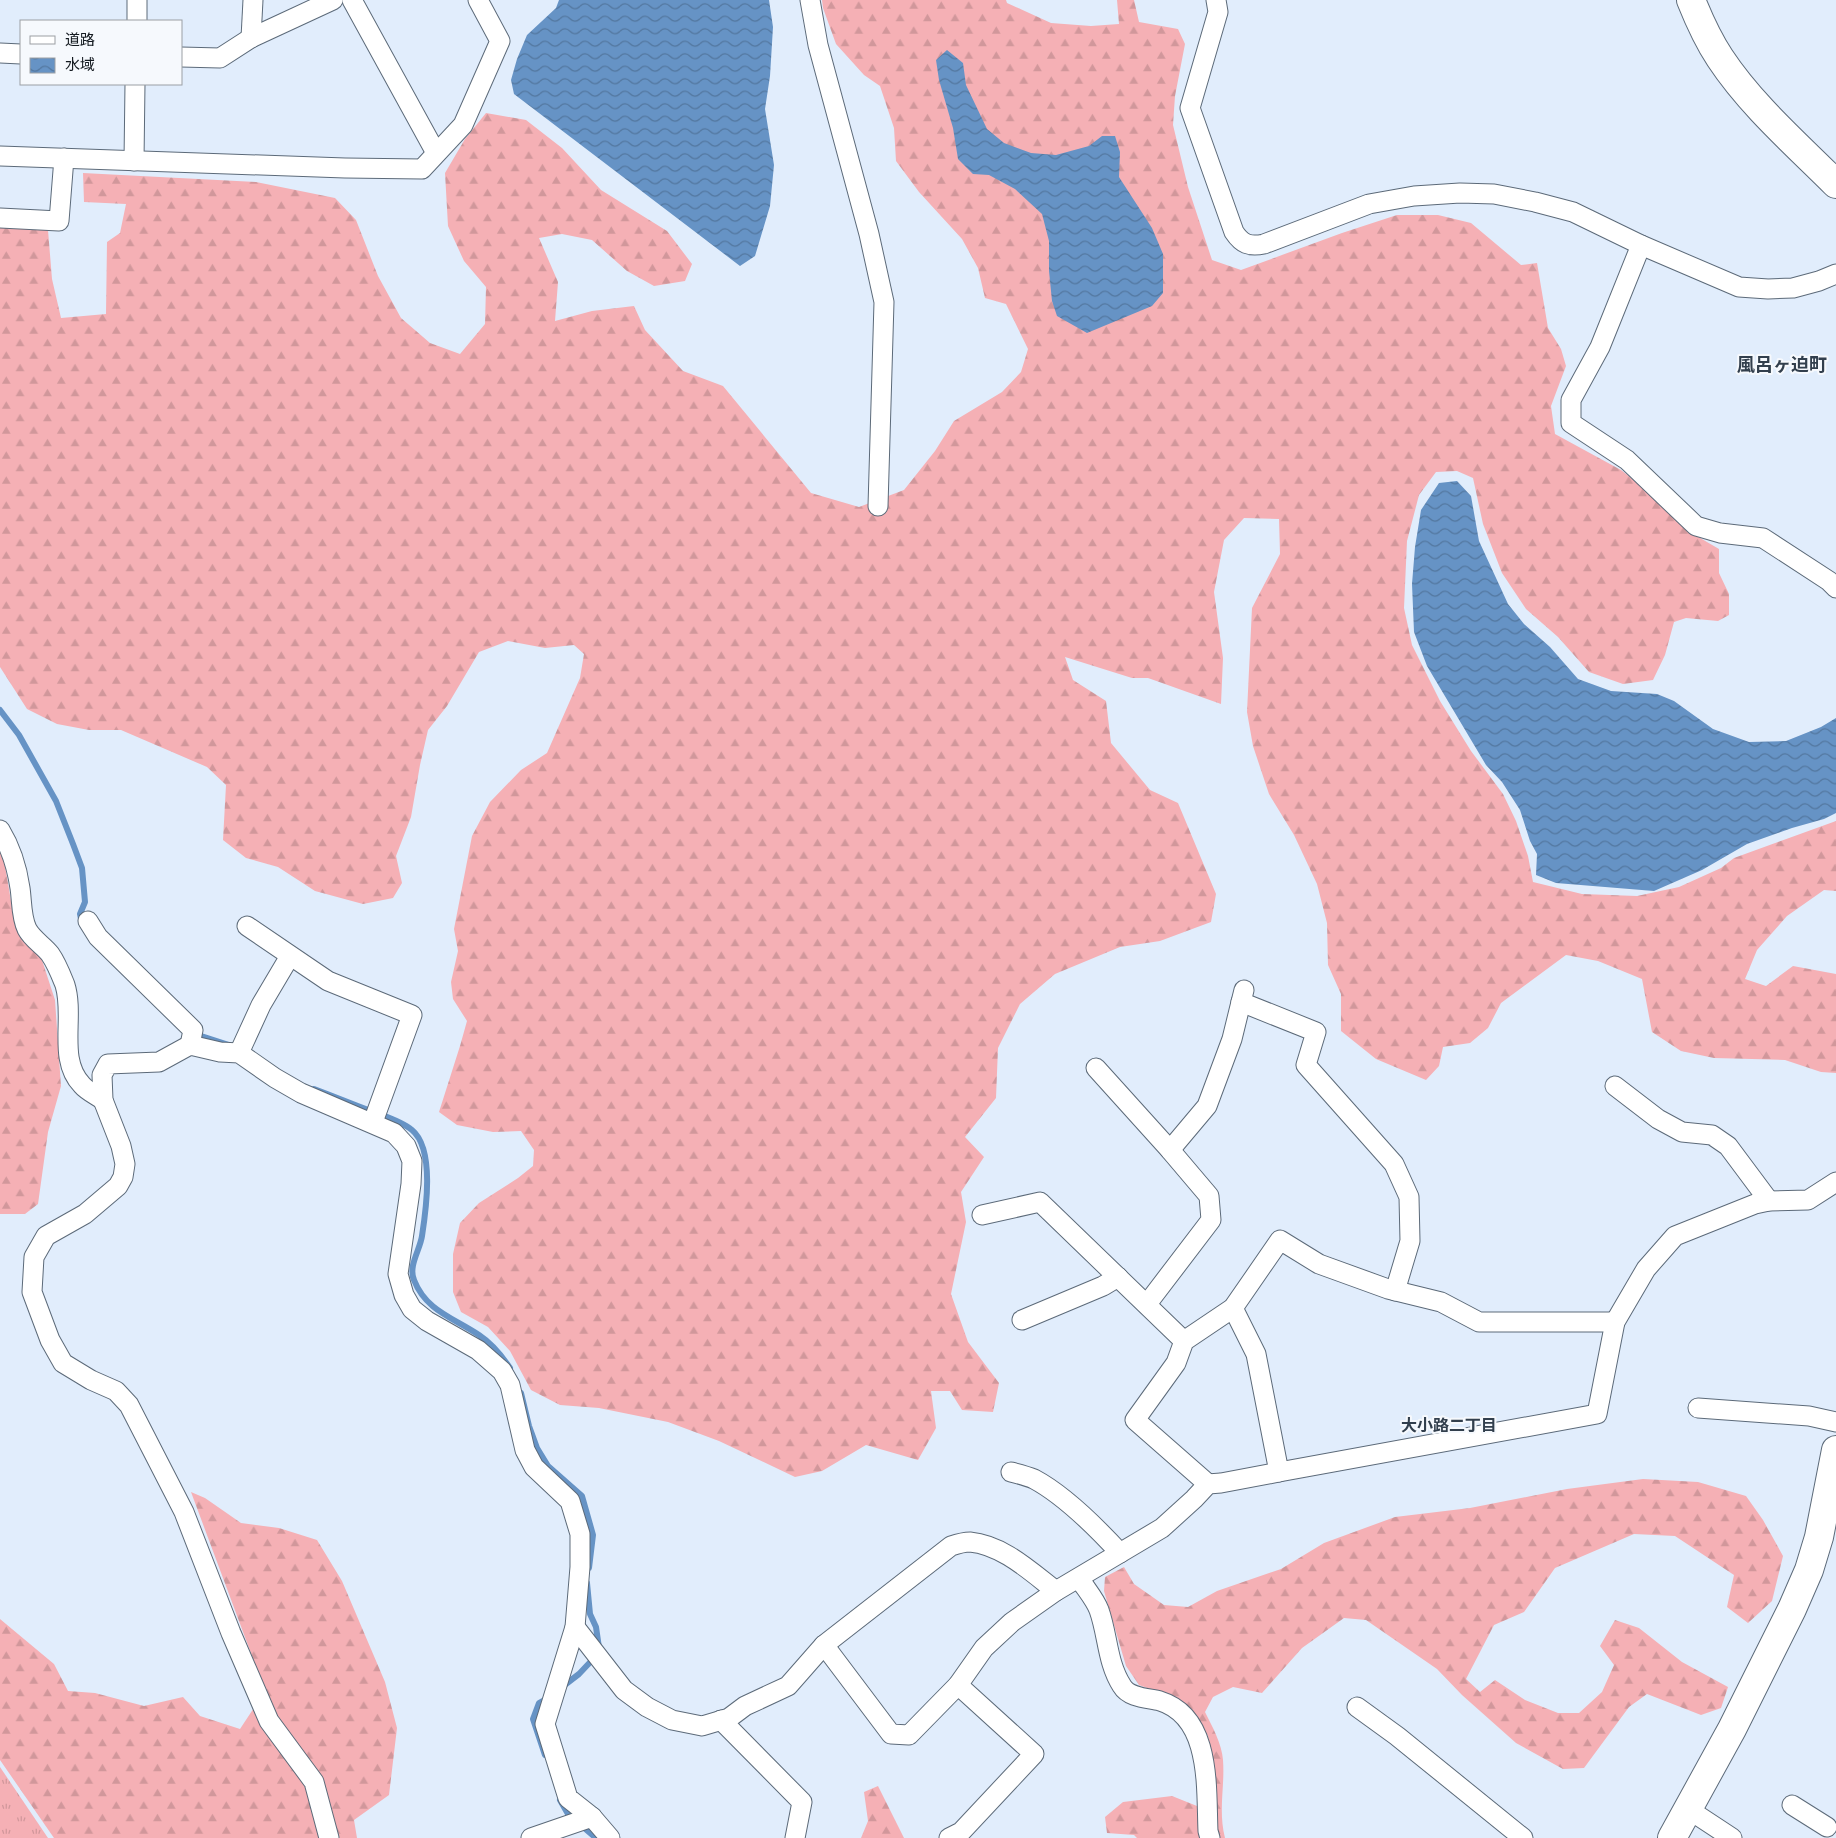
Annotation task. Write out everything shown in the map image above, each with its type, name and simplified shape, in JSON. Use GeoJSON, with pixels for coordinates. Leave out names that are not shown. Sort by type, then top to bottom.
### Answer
{"type":"FeatureCollection","features":[{"type":"Feature","properties":{"kind":"street"},"geometry":{"type":"LineString","coordinates":[[136,20],[137,0]]}},
{"type":"Feature","properties":{"kind":"street"},"geometry":{"type":"LineString","coordinates":[[251,38],[253,0]]}},
{"type":"Feature","properties":{"kind":"street"},"geometry":{"type":"LineString","coordinates":[[182,57],[220,58],[251,38],[333,0]]}},
{"type":"Feature","properties":{"kind":"street"},"geometry":{"type":"LineString","coordinates":[[352,0],[436,153]]}},
{"type":"Feature","properties":{"kind":"street"},"geometry":{"type":"LineString","coordinates":[[0,156],[345,168],[422,168],[464,125],[500,41],[478,0]]}},
{"type":"Feature","properties":{"kind":"street"},"geometry":{"type":"LineString","coordinates":[[810,0],[818,45],[869,234],[884,302],[878,506]]}},
{"type":"Feature","properties":{"kind":"street"},"geometry":{"type":"LineString","coordinates":[[1216,0],[1218,12],[1190,108],[1234,232],[1240,242],[1252,246],[1264,244],[1369,204],[1414,196],[1460,193],[1494,194],[1573,212],[1641,245],[1739,287],[1793,288],[1836,274]]}},
{"type":"Feature","properties":{"kind":"street"},"geometry":{"type":"LineString","coordinates":[[1691,0],[1701,24],[1720,58],[1754,102],[1836,184]]}},
{"type":"Feature","properties":{"kind":"street"},"geometry":{"type":"LineString","coordinates":[[0,53],[20,54]]}},
{"type":"Feature","properties":{"kind":"street"},"geometry":{"type":"LineString","coordinates":[[134,161],[136,85]]}},
{"type":"Feature","properties":{"kind":"street"},"geometry":{"type":"LineString","coordinates":[[0,218],[59,221],[64,158]]}},
{"type":"Feature","properties":{"kind":"street"},"geometry":{"type":"LineString","coordinates":[[1641,245],[1600,347],[1571,400],[1571,423],[1627,460],[1696,526],[1720,533],[1763,538],[1829,581],[1836,588]]}},
{"type":"Feature","properties":{"kind":"street"},"geometry":{"type":"LineString","coordinates":[[0,830],[10,847],[19,880],[27,930],[50,955],[60,970],[66,988],[71,1071],[82,1086],[103,1100]]}},
{"type":"Feature","properties":{"kind":"street"},"geometry":{"type":"LineString","coordinates":[[88,921],[98,937],[193,1030],[190,1045]]}},
{"type":"Feature","properties":{"kind":"street"},"geometry":{"type":"LineString","coordinates":[[247,926],[328,981],[412,1015],[373,1122]]}},
{"type":"Feature","properties":{"kind":"street"},"geometry":{"type":"LineString","coordinates":[[239,1053],[261,1005],[290,956]]}},
{"type":"Feature","properties":{"kind":"street"},"geometry":{"type":"LineString","coordinates":[[1170,1150],[1207,1106],[1232,1039],[1242,996],[1316,1032],[1306,1065],[1394,1164],[1409,1197],[1410,1241],[1395,1291]]}},
{"type":"Feature","properties":{"kind":"street"},"geometry":{"type":"LineString","coordinates":[[330,1838],[314,1782],[269,1721],[230,1633],[184,1512],[129,1405],[116,1391],[63,1363],[50,1340],[32,1292],[34,1257],[46,1236],[85,1214],[118,1186],[123,1176],[122,1146],[103,1100],[102,1075],[108,1064],[159,1062],[190,1045],[220,1052],[239,1053],[301,1093],[394,1132],[406,1146],[412,1161],[411,1184],[398,1274],[404,1295],[412,1309],[427,1321],[478,1350],[502,1370],[510,1385],[525,1450],[534,1467],[570,1501],[580,1534],[576,1627],[545,1724],[568,1798],[592,1817],[610,1838]]}},
{"type":"Feature","properties":{"kind":"street"},"geometry":{"type":"LineString","coordinates":[[1096,1068],[1209,1196],[1211,1220],[1147,1304]]}},
{"type":"Feature","properties":{"kind":"street"},"geometry":{"type":"LineString","coordinates":[[1614,1086],[1658,1119],[1682,1132],[1712,1134],[1728,1146],[1769,1201]]}},
{"type":"Feature","properties":{"kind":"street"},"geometry":{"type":"LineString","coordinates":[[1615,1322],[1479,1322],[1441,1302],[1395,1291],[1320,1264],[1280,1240],[1232,1308],[1184,1341],[1176,1363],[1136,1420],[1208,1484],[1221,1484],[1597,1414],[1615,1322],[1646,1270],[1675,1236],[1740,1210],[1769,1201],[1808,1200],[1836,1182]]}},
{"type":"Feature","properties":{"kind":"street"},"geometry":{"type":"LineString","coordinates":[[982,1215],[1040,1202],[1184,1341]]}},
{"type":"Feature","properties":{"kind":"street"},"geometry":{"type":"LineString","coordinates":[[1022,1320],[1103,1286],[1118,1277]]}},
{"type":"Feature","properties":{"kind":"street"},"geometry":{"type":"LineString","coordinates":[[1232,1308],[1256,1354],[1279,1472]]}},
{"type":"Feature","properties":{"kind":"street"},"geometry":{"type":"LineString","coordinates":[[1698,1408],[1809,1416],[1836,1422]]}},
{"type":"Feature","properties":{"kind":"street"},"geometry":{"type":"LineString","coordinates":[[1672,1838],[1732,1729],[1828,1534],[1836,1450]]}},
{"type":"Feature","properties":{"kind":"street"},"geometry":{"type":"LineString","coordinates":[[1011,1472],[1032,1478],[1055,1494],[1102,1533],[1120,1553]]}},
{"type":"Feature","properties":{"kind":"street"},"geometry":{"type":"LineString","coordinates":[[824,1645],[891,1734],[909,1735],[958,1685],[984,1648],[1012,1622],[1078,1578],[1162,1528],[1208,1484]]}},
{"type":"Feature","properties":{"kind":"street"},"geometry":{"type":"LineString","coordinates":[[576,1627],[624,1690],[647,1707],[672,1720],[702,1726],[728,1718],[745,1706],[788,1686],[824,1645],[951,1546],[970,1542],[998,1549],[1056,1592]]}},
{"type":"Feature","properties":{"kind":"street"},"geometry":{"type":"LineString","coordinates":[[1078,1578],[1099,1609],[1115,1676],[1123,1689],[1138,1697],[1160,1701],[1175,1708],[1191,1725],[1202,1751],[1206,1769],[1208,1832],[1210,1838]]}},
{"type":"Feature","properties":{"kind":"street"},"geometry":{"type":"LineString","coordinates":[[949,1838],[960,1832],[1034,1754],[958,1685]]}},
{"type":"Feature","properties":{"kind":"street"},"geometry":{"type":"LineString","coordinates":[[1357,1707],[1397,1736],[1523,1838]]}},
{"type":"Feature","properties":{"kind":"street"},"geometry":{"type":"LineString","coordinates":[[721,1720],[802,1802],[796,1838]]}},
{"type":"Feature","properties":{"kind":"street"},"geometry":{"type":"LineString","coordinates":[[1792,1805],[1828,1833]]}},
{"type":"Feature","properties":{"kind":"street"},"geometry":{"type":"LineString","coordinates":[[1688,1809],[1732,1838]]}},
{"type":"Feature","properties":{"kind":"street"},"geometry":{"type":"LineString","coordinates":[[531,1838],[592,1817]]}},
{"type":"Feature","properties":{"kind":"green space"},"geometry":{"type":"Polygon","coordinates":[[[822,0],[1006,0],[1007,3],[1051,23],[1091,26],[1119,24],[1117,0],[1134,0],[1139,22],[1178,29],[1185,44],[1175,96],[1173,125],[1188,187],[1212,260],[1241,270],[1397,215],[1438,215],[1471,223],[1521,265],[1537,263],[1548,328],[1561,349],[1566,366],[1551,406],[1555,434],[1621,470],[1666,505],[1695,535],[1719,549],[1719,573],[1729,594],[1729,615],[1718,621],[1686,618],[1674,622],[1665,655],[1653,680],[1623,684],[1589,672],[1558,637],[1526,609],[1502,573],[1483,524],[1473,478],[1457,471],[1436,472],[1419,495],[1407,541],[1404,608],[1412,645],[1440,701],[1471,751],[1503,794],[1516,821],[1528,856],[1533,882],[1582,894],[1637,896],[1679,887],[1721,868],[1734,858],[1836,821],[1836,891],[1824,890],[1787,916],[1757,950],[1745,979],[1766,986],[1793,966],[1836,974],[1836,1073],[1821,1072],[1785,1060],[1714,1058],[1681,1051],[1652,1032],[1642,979],[1598,961],[1566,955],[1501,1003],[1488,1028],[1470,1043],[1443,1047],[1439,1066],[1426,1080],[1376,1059],[1341,1031],[1341,994],[1328,965],[1327,923],[1317,884],[1294,835],[1269,794],[1253,746],[1247,712],[1252,608],[1280,554],[1279,519],[1244,518],[1224,540],[1214,592],[1223,658],[1221,704],[1148,678],[1132,678],[1065,657],[1073,680],[1106,701],[1111,743],[1150,790],[1178,803],[1216,894],[1211,922],[1160,941],[1120,947],[1055,974],[1020,1004],[998,1048],[996,1098],[965,1137],[984,1157],[961,1192],[966,1222],[951,1294],[968,1342],[999,1383],[993,1412],[962,1410],[950,1391],[931,1391],[936,1428],[918,1460],[866,1445],[822,1471],[795,1477],[719,1441],[668,1422],[599,1408],[560,1405],[531,1390],[510,1351],[488,1327],[461,1312],[453,1292],[453,1254],[460,1223],[479,1203],[533,1166],[534,1150],[521,1131],[493,1132],[457,1125],[439,1112],[467,1021],[453,999],[451,982],[458,951],[454,929],[472,836],[490,802],[521,770],[547,753],[580,678],[584,654],[574,645],[545,648],[508,641],[479,652],[447,706],[428,730],[411,817],[396,856],[402,883],[393,898],[363,904],[315,891],[278,867],[246,858],[223,840],[226,785],[207,767],[121,730],[89,730],[57,724],[27,709],[0,667],[0,222],[48,230],[52,279],[61,318],[106,314],[107,242],[120,233],[126,204],[84,202],[83,173],[256,182],[335,198],[356,220],[378,276],[401,318],[430,343],[460,354],[485,324],[486,287],[464,261],[448,226],[445,173],[465,139],[486,113],[526,120],[562,148],[601,190],[667,231],[692,264],[685,281],[654,286],[627,271],[592,240],[562,234],[539,238],[558,282],[555,321],[592,311],[634,306],[645,330],[683,371],[723,386],[811,493],[859,507],[904,490],[935,451],[954,421],[1002,392],[1021,372],[1028,349],[1006,304],[985,298],[978,268],[962,239],[919,192],[896,161],[894,128],[880,86],[864,75],[836,44],[822,0]]]}},
{"type":"Feature","properties":{"kind":"green space"},"geometry":{"type":"Polygon","coordinates":[[[0,851],[3,854],[12,907],[23,937],[41,957],[55,1000],[61,1086],[48,1132],[38,1204],[25,1214],[0,1214],[0,851]]]}},
{"type":"Feature","properties":{"kind":"green space"},"geometry":{"type":"Polygon","coordinates":[[[1643,1479],[1698,1482],[1746,1496],[1763,1520],[1783,1556],[1772,1601],[1748,1623],[1727,1607],[1734,1575],[1675,1536],[1634,1534],[1555,1568],[1524,1612],[1494,1625],[1466,1679],[1480,1692],[1495,1680],[1525,1700],[1558,1713],[1579,1713],[1602,1692],[1614,1665],[1600,1646],[1615,1620],[1639,1628],[1682,1662],[1728,1687],[1721,1708],[1701,1715],[1647,1694],[1629,1707],[1584,1768],[1563,1769],[1516,1743],[1462,1695],[1437,1669],[1366,1620],[1344,1618],[1302,1648],[1262,1693],[1233,1687],[1213,1697],[1205,1712],[1216,1735],[1222,1754],[1222,1818],[1225,1838],[1137,1838],[1134,1835],[1107,1833],[1105,1817],[1123,1802],[1172,1796],[1197,1806],[1212,1786],[1208,1736],[1195,1715],[1171,1697],[1139,1685],[1126,1666],[1104,1591],[1105,1577],[1124,1567],[1134,1584],[1164,1605],[1188,1607],[1217,1591],[1281,1569],[1324,1543],[1395,1517],[1470,1508],[1567,1489],[1643,1479]]]}},
{"type":"Feature","properties":{"kind":"green space"},"geometry":{"type":"Polygon","coordinates":[[[191,1492],[205,1498],[241,1523],[279,1528],[317,1540],[342,1581],[385,1682],[397,1728],[389,1795],[354,1820],[357,1838],[54,1838],[0,1760],[0,1619],[54,1664],[68,1691],[95,1693],[144,1706],[183,1697],[200,1716],[240,1729],[265,1691],[191,1492]]]}},
{"type":"Feature","properties":{"kind":"green space"},"geometry":{"type":"Polygon","coordinates":[[[0,1767],[48,1838],[0,1838],[0,1767]]]}},
{"type":"Feature","properties":{"kind":"green space"},"geometry":{"type":"Polygon","coordinates":[[[878,1786],[904,1838],[861,1838],[868,1821],[864,1792],[878,1786]]]}},
{"type":"Feature","properties":{"kind":"water"},"geometry":{"type":"Polygon","coordinates":[[[559,0],[769,0],[773,27],[770,76],[765,109],[774,165],[770,206],[755,256],[740,266],[514,94],[511,80],[527,35],[556,8],[559,0]]]}},
{"type":"Feature","properties":{"kind":"water"},"geometry":{"type":"Polygon","coordinates":[[[947,50],[963,63],[966,85],[987,129],[1004,143],[1031,153],[1056,155],[1089,146],[1102,136],[1115,136],[1120,152],[1119,177],[1152,228],[1163,254],[1163,293],[1152,306],[1087,333],[1057,316],[1052,301],[1049,241],[1042,214],[1015,189],[989,175],[973,174],[958,159],[953,128],[939,80],[936,60],[947,50]]]}},
{"type":"Feature","properties":{"kind":"water"},"geometry":{"type":"Polygon","coordinates":[[[1457,481],[1471,496],[1479,541],[1508,604],[1524,624],[1550,647],[1578,679],[1611,691],[1657,694],[1674,701],[1713,729],[1749,742],[1786,741],[1821,727],[1836,718],[1836,813],[1824,819],[1747,844],[1702,870],[1654,891],[1556,883],[1536,875],[1537,854],[1530,841],[1520,810],[1502,782],[1486,765],[1427,666],[1414,632],[1412,584],[1421,510],[1439,483],[1457,481]]]}},
{"type":"Feature","properties":{"kind":"waterway"},"geometry":{"type":"LineString","coordinates":[[0,710],[19,735],[56,801],[73,844],[82,868],[85,902],[80,914],[82,924]]}},
{"type":"Feature","properties":{"kind":"waterway"},"geometry":{"type":"LineString","coordinates":[[195,1034],[229,1045]]}},
{"type":"Feature","properties":{"kind":"waterway"},"geometry":{"type":"LineString","coordinates":[[314,1089],[398,1121],[412,1130],[419,1139],[424,1151],[426,1165],[427,1196],[421,1241],[412,1269],[414,1280],[419,1291],[433,1307],[483,1338],[496,1350],[510,1368]]}},
{"type":"Feature","properties":{"kind":"waterway"},"geometry":{"type":"LineString","coordinates":[[521,1393],[529,1426],[537,1448],[548,1466],[582,1496],[593,1535],[589,1568]]}},
{"type":"Feature","properties":{"kind":"waterway"},"geometry":{"type":"LineString","coordinates":[[587,1583],[590,1614],[596,1627],[599,1648]]}},
{"type":"Feature","properties":{"kind":"waterway"},"geometry":{"type":"LineString","coordinates":[[562,1687],[579,1674],[595,1657]]}},
{"type":"Feature","properties":{"kind":"waterway"},"geometry":{"type":"LineString","coordinates":[[545,1755],[533,1719],[539,1703],[548,1698]]}},
{"type":"Feature","properties":{"kind":"waterway"},"geometry":{"type":"LineString","coordinates":[[560,1800],[568,1814],[596,1838]]}},
{"type":"Feature","properties":{"kind":"district","name":"風呂ヶ迫町"},"geometry":{"type":"Point","coordinates":[1782,365]}},
{"type":"Feature","properties":{"kind":"district","name":"大小路二丁目"},"geometry":{"type":"Point","coordinates":[1449,1425]}}]}
